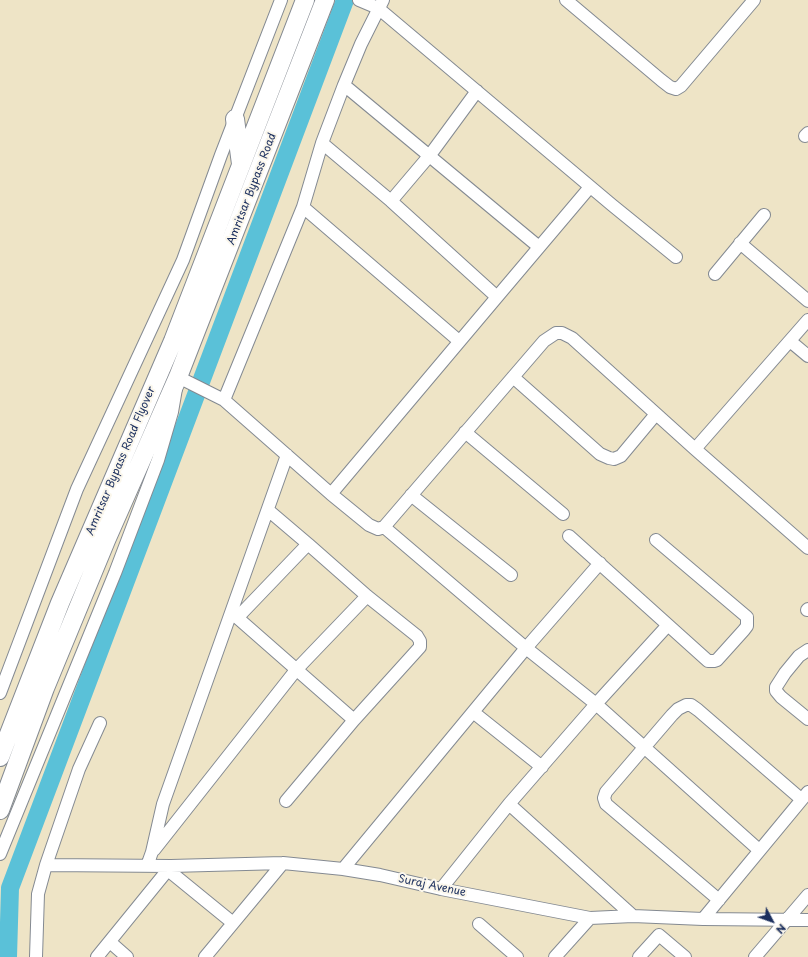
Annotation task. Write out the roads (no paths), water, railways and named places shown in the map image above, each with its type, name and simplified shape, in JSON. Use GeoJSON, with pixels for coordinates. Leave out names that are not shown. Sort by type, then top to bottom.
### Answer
{"type":"FeatureCollection","features":[{"type":"Feature","properties":{"kind":"highway","name":"Amritsar Bypass Road"},"geometry":{"type":"LineString","coordinates":[[241,165],[305,0]]}},
{"type":"Feature","properties":{"kind":"highway","name":"Amritsar Bypass Road"},"geometry":{"type":"LineString","coordinates":[[178,377],[325,0]]}},
{"type":"Feature","properties":{"kind":"highway"},"geometry":{"type":"LineString","coordinates":[[235,119],[241,165]]}},
{"type":"Feature","properties":{"kind":"highway","name":"Amritsar Bypass Road Flyover"},"geometry":{"type":"LineString","coordinates":[[0,757],[60,603],[173,341],[241,165]]}},
{"type":"Feature","properties":{"kind":"highway","name":"Amritsar Bypass Road Flyover"},"geometry":{"type":"LineString","coordinates":[[0,810],[45,688],[107,538],[178,377]]}},
{"type":"Feature","properties":{"kind":"street"},"geometry":{"type":"LineString","coordinates":[[0,693],[77,489],[183,260],[281,0]]}},
{"type":"Feature","properties":{"kind":"street"},"geometry":{"type":"LineString","coordinates":[[566,0],[661,80],[670,87],[676,89],[681,86],[754,0]]}},
{"type":"Feature","properties":{"kind":"street"},"geometry":{"type":"LineString","coordinates":[[224,400],[303,207],[322,143],[361,44],[372,3],[590,187],[676,257]]}},
{"type":"Feature","properties":{"kind":"street"},"geometry":{"type":"LineString","coordinates":[[344,85],[539,247]]}},
{"type":"Feature","properties":{"kind":"street"},"geometry":{"type":"LineString","coordinates":[[391,201],[430,155],[477,92]]}},
{"type":"Feature","properties":{"kind":"street"},"geometry":{"type":"LineString","coordinates":[[322,143],[391,201],[497,297]]}},
{"type":"Feature","properties":{"kind":"street"},"geometry":{"type":"LineString","coordinates":[[331,494],[590,187]]}},
{"type":"Feature","properties":{"kind":"street"},"geometry":{"type":"LineString","coordinates":[[303,207],[459,342]]}},
{"type":"Feature","properties":{"kind":"street"},"geometry":{"type":"LineString","coordinates":[[715,274],[764,216]]}},
{"type":"Feature","properties":{"kind":"street"},"geometry":{"type":"LineString","coordinates":[[740,243],[808,301]]}},
{"type":"Feature","properties":{"kind":"street"},"geometry":{"type":"LineString","coordinates":[[694,449],[808,320]]}},
{"type":"Feature","properties":{"kind":"street"},"geometry":{"type":"LineString","coordinates":[[0,854],[115,573],[158,460],[172,412],[178,377],[224,400],[331,494],[369,525],[378,529],[384,527],[550,336],[556,333],[562,333],[572,338],[694,449],[808,548]]}},
{"type":"Feature","properties":{"kind":"street"},"geometry":{"type":"LineString","coordinates":[[790,340],[808,356]]}},
{"type":"Feature","properties":{"kind":"street"},"geometry":{"type":"LineString","coordinates":[[513,377],[600,454],[609,458],[614,459],[621,456],[656,414]]}},
{"type":"Feature","properties":{"kind":"street"},"geometry":{"type":"LineString","coordinates":[[465,432],[563,514]]}},
{"type":"Feature","properties":{"kind":"street"},"geometry":{"type":"LineString","coordinates":[[147,866],[152,852],[163,804],[235,615],[287,455]]}},
{"type":"Feature","properties":{"kind":"street"},"geometry":{"type":"LineString","coordinates":[[411,495],[511,575]]}},
{"type":"Feature","properties":{"kind":"street"},"geometry":{"type":"LineString","coordinates":[[268,510],[366,596],[417,636],[420,641],[420,644],[415,652],[354,720],[286,801]]}},
{"type":"Feature","properties":{"kind":"street"},"geometry":{"type":"LineString","coordinates":[[384,527],[526,648],[596,704],[759,850]]}},
{"type":"Feature","properties":{"kind":"street"},"geometry":{"type":"LineString","coordinates":[[569,536],[708,661],[714,661],[722,656],[744,630],[747,626],[747,617],[656,540]]}},
{"type":"Feature","properties":{"kind":"street"},"geometry":{"type":"LineString","coordinates":[[235,615],[308,544]]}},
{"type":"Feature","properties":{"kind":"street"},"geometry":{"type":"LineString","coordinates":[[343,869],[526,648],[600,564]]}},
{"type":"Feature","properties":{"kind":"street"},"geometry":{"type":"LineString","coordinates":[[152,852],[296,670],[366,596]]}},
{"type":"Feature","properties":{"kind":"street"},"geometry":{"type":"LineString","coordinates":[[235,615],[354,720]]}},
{"type":"Feature","properties":{"kind":"street"},"geometry":{"type":"LineString","coordinates":[[441,889],[509,804],[596,704],[668,625]]}},
{"type":"Feature","properties":{"kind":"street"},"geometry":{"type":"LineString","coordinates":[[808,650],[799,656],[785,673],[776,687],[776,691],[781,697],[808,719]]}},
{"type":"Feature","properties":{"kind":"street"},"geometry":{"type":"LineString","coordinates":[[703,919],[719,900],[759,850],[805,796],[698,710],[691,705],[686,705],[678,709],[644,747],[606,792],[604,801],[616,814],[719,900]]}},
{"type":"Feature","properties":{"kind":"street"},"geometry":{"type":"LineString","coordinates":[[473,712],[542,767]]}},
{"type":"Feature","properties":{"kind":"street"},"geometry":{"type":"LineString","coordinates":[[36,957],[38,894],[46,865],[78,769],[100,723]]}},
{"type":"Feature","properties":{"kind":"street"},"geometry":{"type":"LineString","coordinates":[[509,804],[633,916]]}},
{"type":"Feature","properties":{"kind":"street"},"geometry":{"type":"LineString","coordinates":[[205,957],[283,863]]}},
{"type":"Feature","properties":{"kind":"street","name":"Suraj Avenue"},"geometry":{"type":"LineString","coordinates":[[46,865],[147,866],[169,868],[283,863],[343,869],[380,875],[441,889],[590,918],[633,916],[786,921],[808,920]]}},
{"type":"Feature","properties":{"kind":"street"},"geometry":{"type":"LineString","coordinates":[[97,957],[169,868],[233,923]]}},
{"type":"Feature","properties":{"kind":"street"},"geometry":{"type":"LineString","coordinates":[[755,957],[808,895]]}},
{"type":"Feature","properties":{"kind":"street"},"geometry":{"type":"LineString","coordinates":[[555,957],[590,918]]}},
{"type":"Feature","properties":{"kind":"street"},"geometry":{"type":"LineString","coordinates":[[640,957],[659,935],[661,918]]}},
{"type":"Feature","properties":{"kind":"street"},"geometry":{"type":"LineString","coordinates":[[479,924],[517,957]]}},
{"type":"Feature","properties":{"kind":"street"},"geometry":{"type":"LineString","coordinates":[[659,935],[685,957]]}},
{"type":"Feature","properties":{"kind":"street"},"geometry":{"type":"LineString","coordinates":[[110,942],[127,957]]}},
{"type":"Feature","properties":{"kind":"waterway"},"geometry":{"type":"LineString","coordinates":[[8,957],[10,888],[345,0]]}}]}
